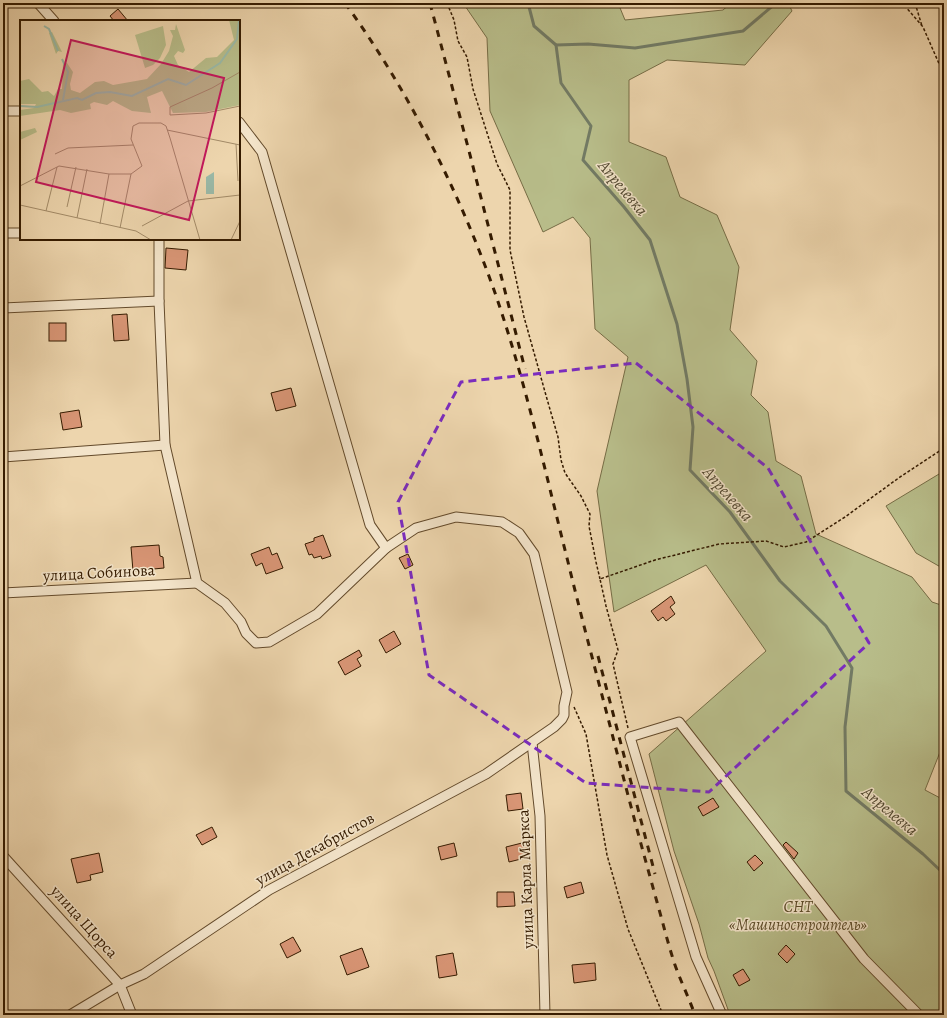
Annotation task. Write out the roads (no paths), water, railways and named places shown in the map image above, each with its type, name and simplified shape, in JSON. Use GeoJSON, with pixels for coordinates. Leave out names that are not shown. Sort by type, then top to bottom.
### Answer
{"type":"FeatureCollection","features":[{"type":"Feature","properties":{"kind":"street"},"geometry":{"type":"LineString","coordinates":[[38,3],[53,20]]}},
{"type":"Feature","properties":{"kind":"street"},"geometry":{"type":"LineString","coordinates":[[3,111],[20,111]]}},
{"type":"Feature","properties":{"kind":"street"},"geometry":{"type":"LineString","coordinates":[[240,123],[262,152],[370,525],[386,548]]}},
{"type":"Feature","properties":{"kind":"street"},"geometry":{"type":"LineString","coordinates":[[3,233],[20,232]]}},
{"type":"Feature","properties":{"kind":"street"},"geometry":{"type":"LineString","coordinates":[[159,240],[165,445],[197,583]]}},
{"type":"Feature","properties":{"kind":"street"},"geometry":{"type":"LineString","coordinates":[[3,308],[160,301]]}},
{"type":"Feature","properties":{"kind":"street"},"geometry":{"type":"LineString","coordinates":[[3,457],[165,445]]}},
{"type":"Feature","properties":{"kind":"street","name":"улица Декабристов"},"geometry":{"type":"LineString","coordinates":[[70,1015],[120,985],[144,974],[269,890],[486,774],[554,727],[562,719],[569,706],[568,692],[534,554],[520,533],[502,522],[456,517],[416,528],[386,548],[317,614],[268,642],[256,643],[246,633],[241,622],[225,603],[197,583]]}},
{"type":"Feature","properties":{"kind":"street","name":"улица Собинова"},"geometry":{"type":"LineString","coordinates":[[3,593],[197,583]]}},
{"type":"Feature","properties":{"kind":"street"},"geometry":{"type":"LineString","coordinates":[[722,1015],[696,957],[630,737],[679,722],[864,959],[919,1015]]}},
{"type":"Feature","properties":{"kind":"street","name":"улица Карла Маркса"},"geometry":{"type":"LineString","coordinates":[[532,743],[540,816],[545,1015]]}},
{"type":"Feature","properties":{"kind":"street","name":"улица Щорса"},"geometry":{"type":"LineString","coordinates":[[3,856],[120,985],[132,1015]]}},
{"type":"Feature","properties":{"kind":"waterway","name":"Апрелевка"},"geometry":{"type":"LineString","coordinates":[[528,3],[534,26],[556,45],[561,83],[591,126],[583,160],[624,207],[650,240],[677,324],[687,379],[693,427],[690,470],[730,512],[780,581],[826,626],[852,668],[845,727],[846,791],[923,854],[944,874]]}},
{"type":"Feature","properties":{"kind":"waterway"},"geometry":{"type":"LineString","coordinates":[[556,45],[588,44],[635,48],[743,31],[776,3]]}},
{"type":"Feature","properties":{"kind":"railway"},"geometry":{"type":"LineString","coordinates":[[345,3],[390,70],[430,141],[448,178],[480,252],[494,290],[525,391],[588,641],[666,934],[675,965],[695,1015]]}},
{"type":"Feature","properties":{"kind":"railway"},"geometry":{"type":"LineString","coordinates":[[430,3],[525,369]]}},
{"type":"Feature","properties":{"kind":"railway"},"geometry":{"type":"LineString","coordinates":[[598,656],[655,874]]}},
{"type":"Feature","properties":{"kind":"park label","name":"СНТ «Машиностроитель»"},"geometry":{"type":"Point","coordinates":[798,916]}}]}
